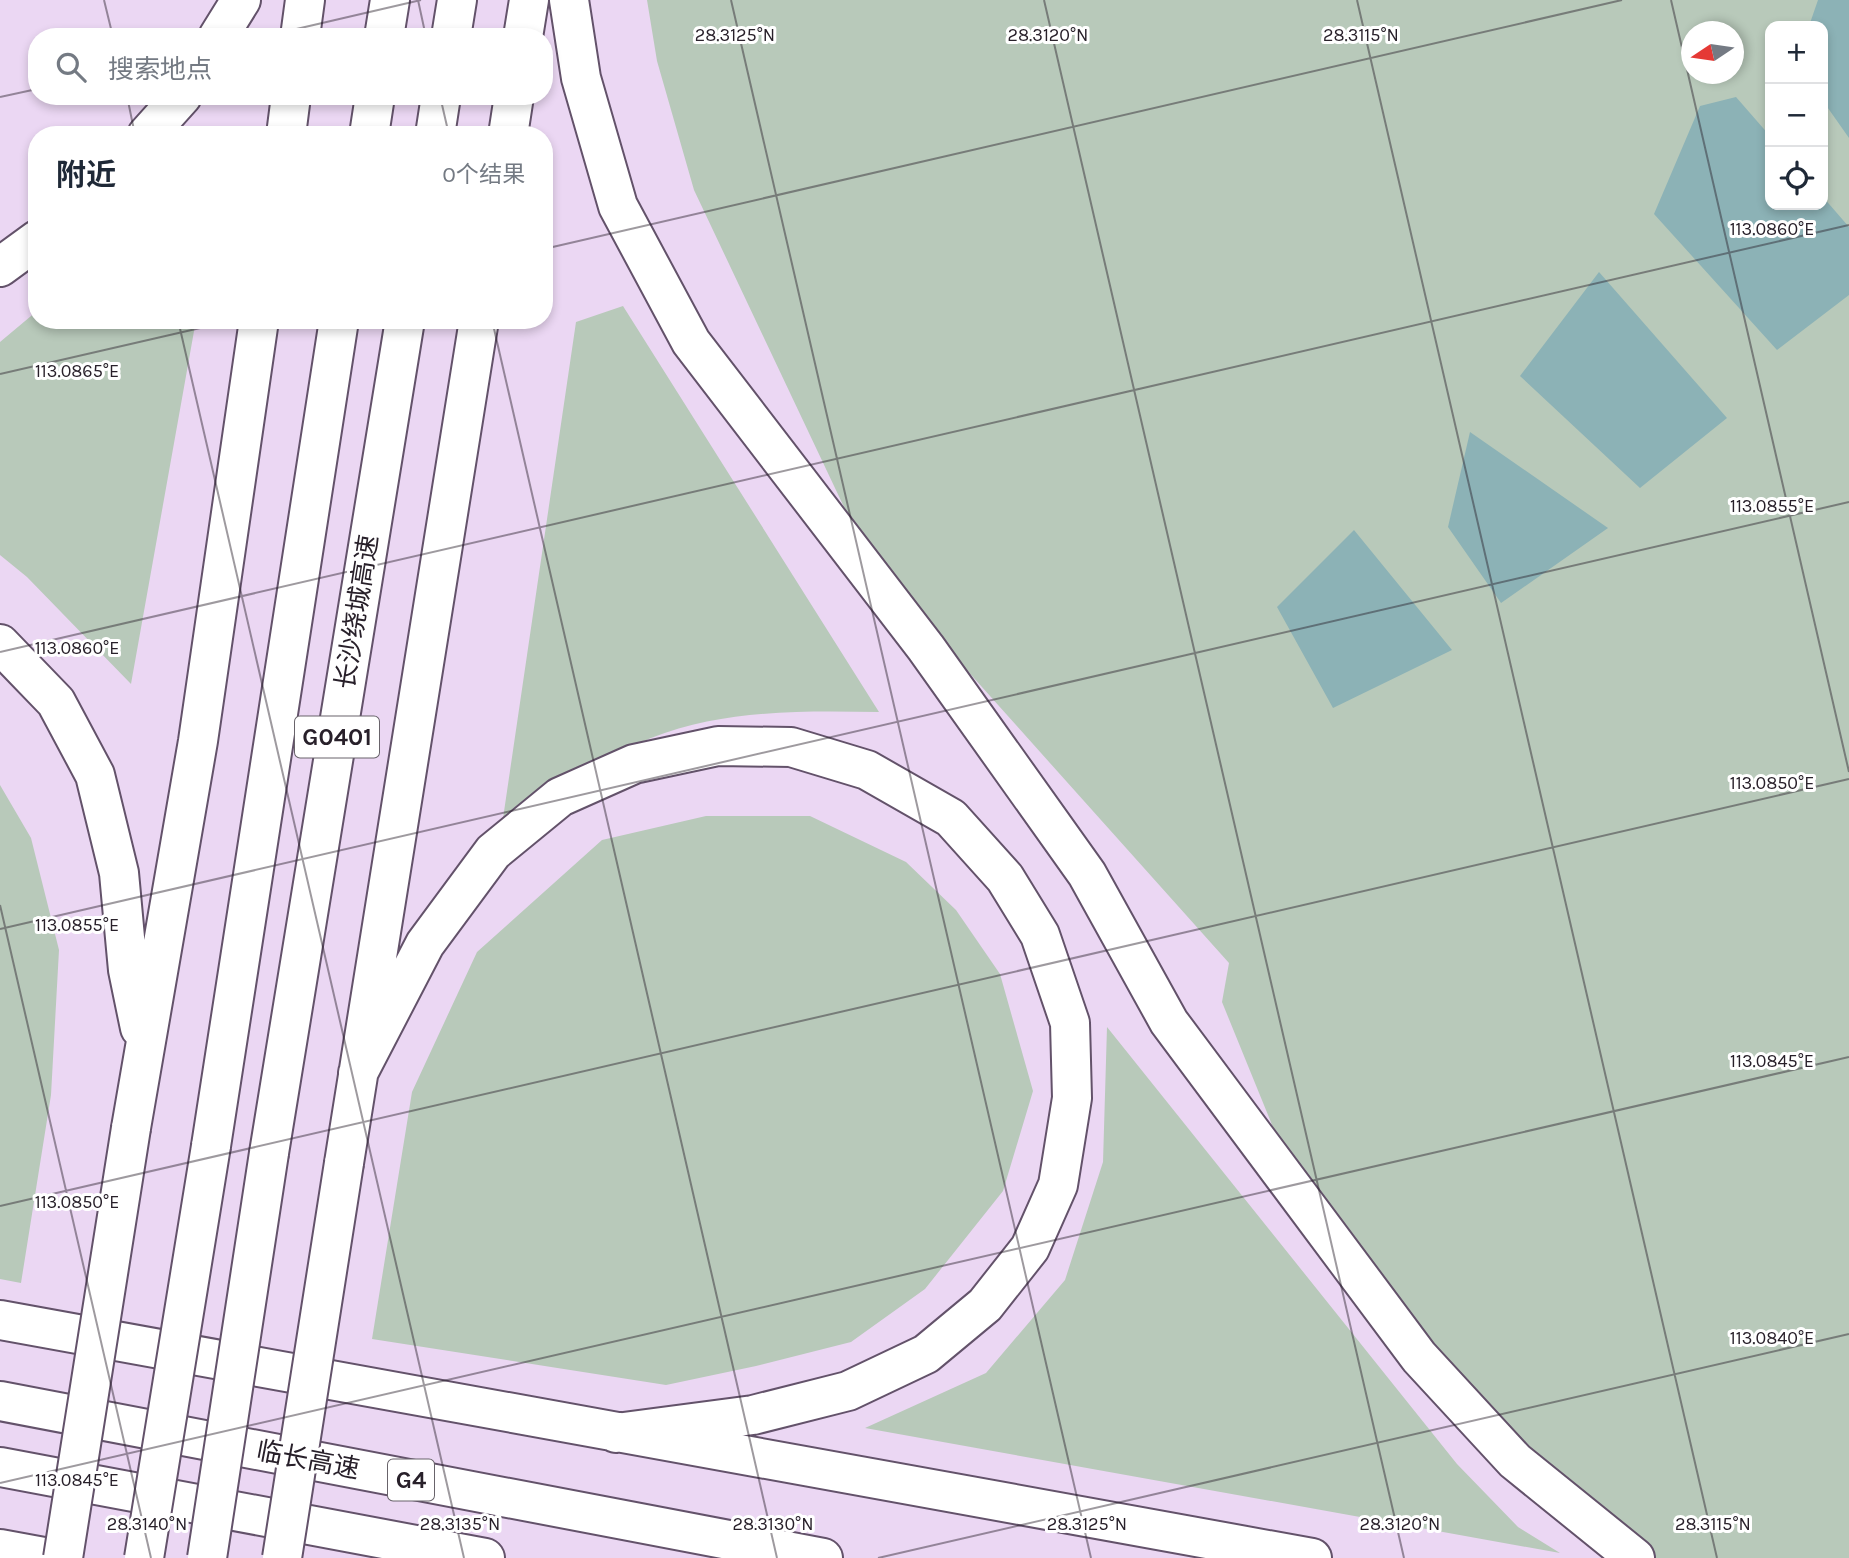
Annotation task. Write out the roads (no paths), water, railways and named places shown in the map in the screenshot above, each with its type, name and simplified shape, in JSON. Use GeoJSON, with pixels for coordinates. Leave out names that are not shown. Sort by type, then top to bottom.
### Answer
{"type":"FeatureCollection","features":[{"type":"Feature","properties":{"kind":"highway"},"geometry":{"type":"LineString","coordinates":[[224,28],[241,0]]}},
{"type":"Feature","properties":{"kind":"highway"},"geometry":{"type":"LineString","coordinates":[[301,28],[305,0]]}},
{"type":"Feature","properties":{"kind":"highway"},"geometry":{"type":"LineString","coordinates":[[385,28],[390,0]]}},
{"type":"Feature","properties":{"kind":"highway"},"geometry":{"type":"LineString","coordinates":[[452,28],[457,0]]}},
{"type":"Feature","properties":{"kind":"highway"},"geometry":{"type":"LineString","coordinates":[[524,28],[529,0]]}},
{"type":"Feature","properties":{"kind":"highway"},"geometry":{"type":"LineString","coordinates":[[569,0],[581,78],[618,206],[691,342],[934,659],[1087,874],[1169,1022],[1419,1357],[1515,1461],[1635,1558]]}},
{"type":"Feature","properties":{"kind":"highway"},"geometry":{"type":"LineString","coordinates":[[155,126],[174,105]]}},
{"type":"Feature","properties":{"kind":"highway"},"geometry":{"type":"LineString","coordinates":[[287,126],[290,105]]}},
{"type":"Feature","properties":{"kind":"highway"},"geometry":{"type":"LineString","coordinates":[[370,126],[374,105]]}},
{"type":"Feature","properties":{"kind":"highway"},"geometry":{"type":"LineString","coordinates":[[436,126],[440,105]]}},
{"type":"Feature","properties":{"kind":"highway"},"geometry":{"type":"LineString","coordinates":[[509,126],[513,105]]}},
{"type":"Feature","properties":{"kind":"highway"},"geometry":{"type":"LineString","coordinates":[[0,267],[28,247]]}},
{"type":"Feature","properties":{"kind":"highway"},"geometry":{"type":"LineString","coordinates":[[63,1558],[131,1128],[198,741],[258,329]]}},
{"type":"Feature","properties":{"kind":"highway","name":"G0401"},"geometry":{"type":"LineString","coordinates":[[144,1558],[338,329]]}},
{"type":"Feature","properties":{"kind":"highway","name":"长沙绕城高速"},"geometry":{"type":"LineString","coordinates":[[207,1558],[269,1153],[404,329]]}},
{"type":"Feature","properties":{"kind":"highway"},"geometry":{"type":"LineString","coordinates":[[282,1558],[479,329]]}},
{"type":"Feature","properties":{"kind":"highway"},"geometry":{"type":"LineString","coordinates":[[0,644],[56,702],[95,775],[118,873],[128,970],[145,1049]]}},
{"type":"Feature","properties":{"kind":"highway"},"geometry":{"type":"LineString","coordinates":[[358,1073],[425,944],[493,852],[560,797],[634,764],[718,746],[791,747],[867,770],[951,818],[1005,878],[1040,935],[1070,1023],[1072,1098],[1058,1185],[1030,1248],[985,1306],[926,1354],[848,1391],[753,1415],[616,1433]]}},
{"type":"Feature","properties":{"kind":"highway"},"geometry":{"type":"LineString","coordinates":[[0,1320],[1312,1558]]}},
{"type":"Feature","properties":{"kind":"highway","name":"临长高速"},"geometry":{"type":"LineString","coordinates":[[0,1401],[823,1558]]}},
{"type":"Feature","properties":{"kind":"highway","name":"G4"},"geometry":{"type":"LineString","coordinates":[[0,1467],[485,1558]]}},
{"type":"Feature","properties":{"kind":"highway"},"geometry":{"type":"LineString","coordinates":[[0,1549],[49,1558]]}}]}
